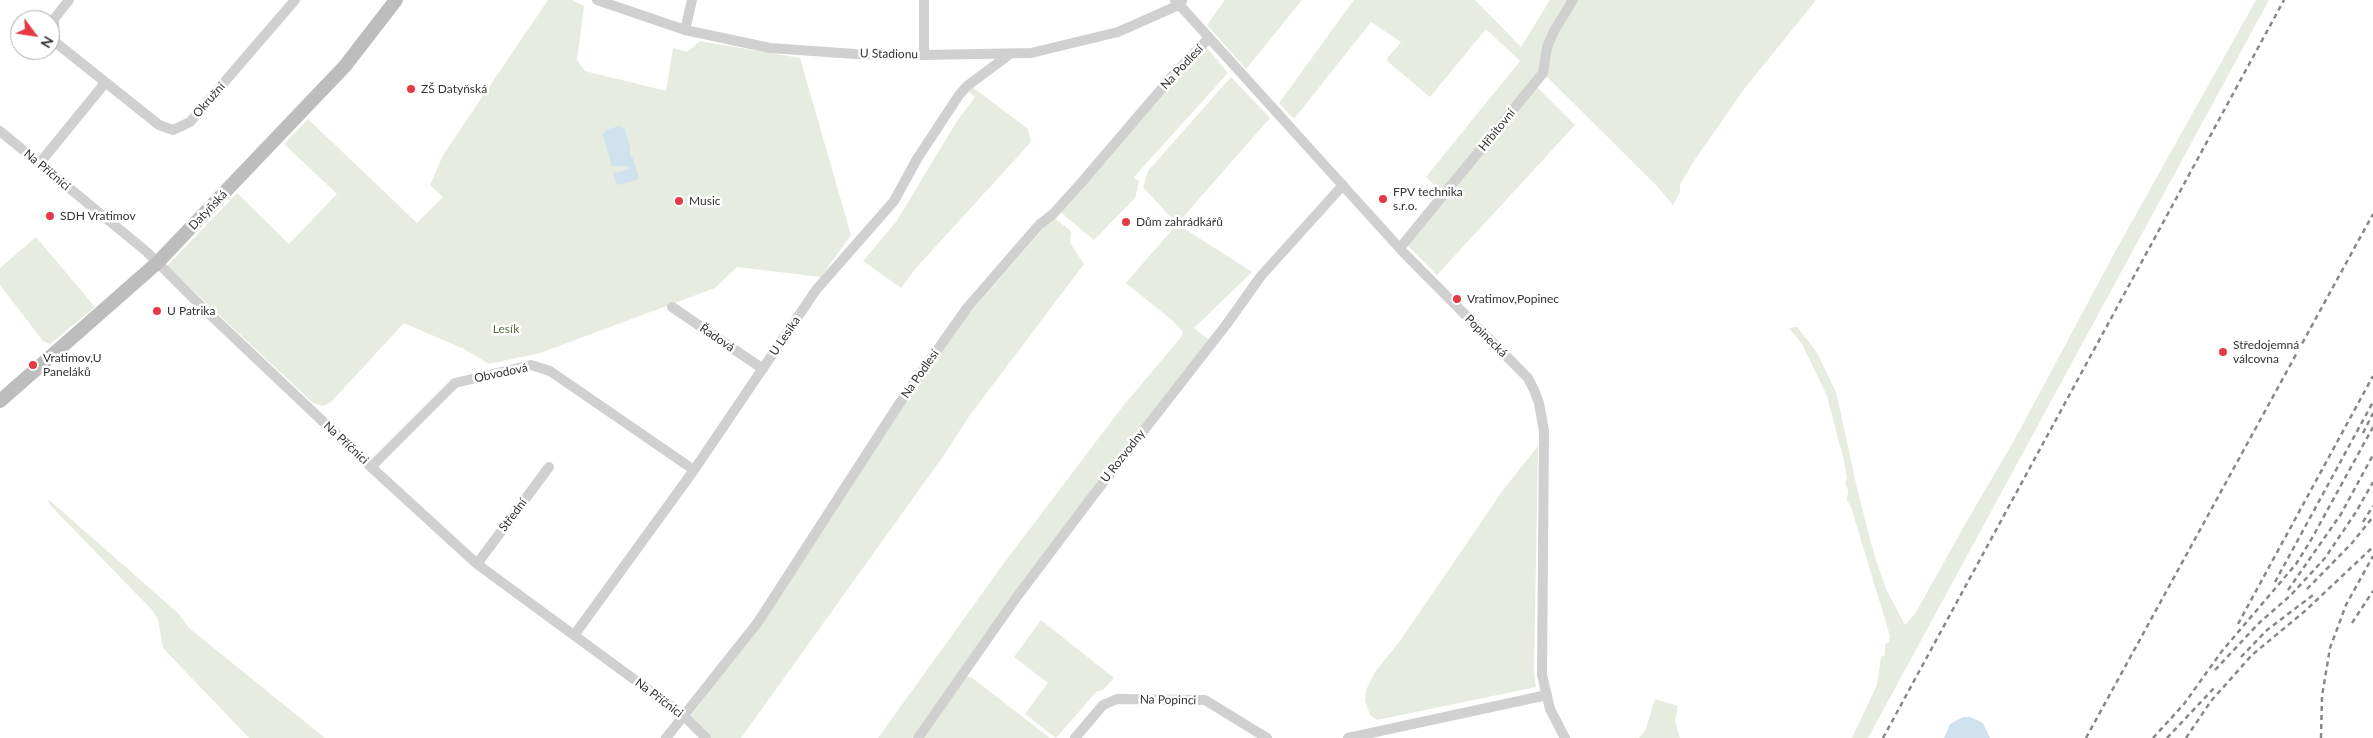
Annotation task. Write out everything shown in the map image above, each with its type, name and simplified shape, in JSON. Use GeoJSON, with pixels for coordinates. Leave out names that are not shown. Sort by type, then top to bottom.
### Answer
{"type":"FeatureCollection","features":[{"type":"Feature","properties":{"kind":"main road","name":"Datyňská"},"geometry":{"type":"LineString","coordinates":[[0,401],[157,263],[345,66],[396,0]]}},
{"type":"Feature","properties":{"kind":"street","name":"Okružní"},"geometry":{"type":"LineString","coordinates":[[68,0],[54,19],[55,42],[159,125],[173,130],[190,122],[295,0]]}},
{"type":"Feature","properties":{"kind":"street","name":"U Stadionu"},"geometry":{"type":"LineString","coordinates":[[597,0],[685,30],[770,48],[855,54],[924,55],[1031,53],[1118,32],[1179,2]]}},
{"type":"Feature","properties":{"kind":"street"},"geometry":{"type":"LineString","coordinates":[[685,30],[692,0]]}},
{"type":"Feature","properties":{"kind":"street"},"geometry":{"type":"LineString","coordinates":[[924,0],[924,55]]}},
{"type":"Feature","properties":{"kind":"street","name":"Hřbitovní"},"geometry":{"type":"LineString","coordinates":[[1400,248],[1543,72],[1547,47],[1554,31],[1573,0]]}},
{"type":"Feature","properties":{"kind":"street","name":"Popinecká"},"geometry":{"type":"LineString","coordinates":[[1179,2],[1209,38],[1400,248],[1528,378],[1539,402],[1544,431],[1542,675],[1550,708],[1565,738]]}},
{"type":"Feature","properties":{"kind":"street","name":"Na Podlesí"},"geometry":{"type":"LineString","coordinates":[[666,738],[758,622],[899,404],[967,308],[1039,224],[1053,214],[1081,183],[1175,72],[1209,38]]}},
{"type":"Feature","properties":{"kind":"street","name":"U Lesíka"},"geometry":{"type":"LineString","coordinates":[[575,634],[694,470],[816,290],[894,201],[917,159],[959,95],[967,86],[1010,54]]}},
{"type":"Feature","properties":{"kind":"street"},"geometry":{"type":"LineString","coordinates":[[39,164],[104,83]]}},
{"type":"Feature","properties":{"kind":"street","name":"Na Příčnici"},"geometry":{"type":"LineString","coordinates":[[0,131],[147,252],[371,466],[478,564],[684,716],[706,738]]}},
{"type":"Feature","properties":{"kind":"street","name":"U Rozvodny"},"geometry":{"type":"LineString","coordinates":[[918,738],[1028,582],[1226,325],[1261,276],[1343,185]]}},
{"type":"Feature","properties":{"kind":"street","name":"Řadová"},"geometry":{"type":"LineString","coordinates":[[672,307],[763,369]]}},
{"type":"Feature","properties":{"kind":"street","name":"Obvodová"},"geometry":{"type":"LineString","coordinates":[[371,466],[455,383],[531,365],[550,371],[694,470]]}},
{"type":"Feature","properties":{"kind":"street","name":"Střední"},"geometry":{"type":"LineString","coordinates":[[478,564],[549,467]]}},
{"type":"Feature","properties":{"kind":"street"},"geometry":{"type":"LineString","coordinates":[[1348,738],[1547,695]]}},
{"type":"Feature","properties":{"kind":"street","name":"Na Popinci"},"geometry":{"type":"LineString","coordinates":[[1075,738],[1103,705],[1117,699],[1205,700],[1267,738]]}},
{"type":"Feature","properties":{"kind":"green space","name":"Lesík"},"geometry":{"type":"Polygon","coordinates":[[[548,0],[572,0],[584,6],[577,60],[585,71],[666,91],[673,48],[687,52],[700,41],[800,58],[851,235],[821,277],[737,267],[715,288],[540,353],[489,364],[464,349],[404,323],[331,402],[323,406],[313,403],[167,266],[237,193],[289,244],[337,194],[284,144],[308,119],[417,223],[443,197],[430,185],[443,155],[548,0]]]}},
{"type":"Feature","properties":{"kind":"green space"},"geometry":{"type":"Polygon","coordinates":[[[1225,0],[1302,0],[1246,69],[1207,25],[1225,0]]]}},
{"type":"Feature","properties":{"kind":"green space"},"geometry":{"type":"Polygon","coordinates":[[[1354,0],[1475,0],[1521,47],[1550,0],[1816,0],[1745,88],[1696,158],[1680,184],[1680,192],[1673,205],[1656,185],[1545,75],[1443,193],[1426,177],[1520,61],[1486,29],[1430,97],[1386,60],[1401,42],[1371,22],[1294,119],[1279,103],[1354,0]]]}},
{"type":"Feature","properties":{"kind":"green space"},"geometry":{"type":"Polygon","coordinates":[[[2256,0],[2269,0],[1868,738],[1852,738],[1877,685],[1881,657],[1885,655],[1885,644],[1889,642],[1890,636],[1851,507],[1847,500],[1848,490],[1845,483],[1847,478],[1844,461],[1827,396],[1802,344],[1789,328],[1797,327],[1816,351],[1836,392],[1874,554],[1886,589],[1905,625],[1915,614],[2016,437],[2116,250],[2256,0]]]}},
{"type":"Feature","properties":{"kind":"green space"},"geometry":{"type":"Polygon","coordinates":[[[1206,47],[1228,73],[1134,177],[1139,182],[1135,198],[1094,240],[1059,211],[1206,47]]]}},
{"type":"Feature","properties":{"kind":"green space"},"geometry":{"type":"Polygon","coordinates":[[[1231,77],[1270,118],[1177,224],[1143,187],[1148,171],[1231,77]]]}},
{"type":"Feature","properties":{"kind":"green space"},"geometry":{"type":"Polygon","coordinates":[[[971,86],[1028,129],[1031,142],[916,268],[901,288],[863,261],[896,222],[957,121],[975,97],[967,90],[971,86]]]}},
{"type":"Feature","properties":{"kind":"green space"},"geometry":{"type":"Polygon","coordinates":[[[1537,87],[1575,125],[1437,275],[1408,246],[1537,87]]]}},
{"type":"Feature","properties":{"kind":"green space"},"geometry":{"type":"Polygon","coordinates":[[[1053,217],[1071,231],[1070,243],[1084,264],[970,415],[944,455],[741,738],[711,738],[690,717],[758,626],[883,434],[968,315],[1053,217]]]}},
{"type":"Feature","properties":{"kind":"green space"},"geometry":{"type":"Polygon","coordinates":[[[1177,224],[1252,272],[1194,328],[1209,340],[912,738],[878,738],[1004,563],[1123,406],[1182,336],[1183,332],[1173,321],[1126,283],[1177,224]]]}},
{"type":"Feature","properties":{"kind":"green space"},"geometry":{"type":"Polygon","coordinates":[[[36,237],[95,307],[50,344],[43,341],[0,285],[0,268],[36,237]]]}},
{"type":"Feature","properties":{"kind":"green space"},"geometry":{"type":"Polygon","coordinates":[[[1538,446],[1534,672],[1536,687],[1377,720],[1370,715],[1365,701],[1366,690],[1375,672],[1400,641],[1503,490],[1538,446]]]}},
{"type":"Feature","properties":{"kind":"green space"},"geometry":{"type":"Polygon","coordinates":[[[48,499],[178,613],[189,628],[325,738],[249,738],[163,648],[158,620],[153,611],[50,505],[48,499]]]}},
{"type":"Feature","properties":{"kind":"green space"},"geometry":{"type":"Polygon","coordinates":[[[1041,620],[1114,678],[1103,690],[1097,691],[1056,738],[1025,714],[1048,683],[1014,657],[1041,620]]]}},
{"type":"Feature","properties":{"kind":"green space"},"geometry":{"type":"Polygon","coordinates":[[[964,677],[971,677],[1050,738],[921,738],[964,677]]]}},
{"type":"Feature","properties":{"kind":"green space"},"geometry":{"type":"Polygon","coordinates":[[[1655,699],[1678,706],[1675,721],[1680,738],[1639,738],[1646,729],[1655,699]]]}},
{"type":"Feature","properties":{"kind":"water"},"geometry":{"type":"Polygon","coordinates":[[[619,126],[625,129],[630,155],[633,158],[639,179],[617,185],[613,173],[629,169],[628,166],[612,167],[603,135],[606,130],[619,126]]]}},
{"type":"Feature","properties":{"kind":"water"},"geometry":{"type":"Polygon","coordinates":[[[1963,717],[1970,717],[1983,723],[1990,738],[1944,738],[1950,724],[1963,717]]]}},
{"type":"Feature","properties":{"kind":"railway"},"geometry":{"type":"LineString","coordinates":[[1883,738],[2284,0]]}},
{"type":"Feature","properties":{"kind":"railway"},"geometry":{"type":"LineString","coordinates":[[2086,738],[2373,214]]}},
{"type":"Feature","properties":{"kind":"railway"},"geometry":{"type":"LineString","coordinates":[[2238,624],[2373,376]]}},
{"type":"Feature","properties":{"kind":"railway"},"geometry":{"type":"LineString","coordinates":[[2275,582],[2373,402]]}},
{"type":"Feature","properties":{"kind":"railway"},"geometry":{"type":"LineString","coordinates":[[2363,433],[2373,413]]}},
{"type":"Feature","properties":{"kind":"railway"},"geometry":{"type":"LineString","coordinates":[[2153,738],[2184,704],[2222,651],[2296,564],[2373,427]]}},
{"type":"Feature","properties":{"kind":"railway"},"geometry":{"type":"LineString","coordinates":[[2288,590],[2341,514],[2373,455]]}},
{"type":"Feature","properties":{"kind":"railway"},"geometry":{"type":"LineString","coordinates":[[2215,670],[2259,623],[2291,595],[2325,558],[2356,512],[2373,482]]}},
{"type":"Feature","properties":{"kind":"railway"},"geometry":{"type":"LineString","coordinates":[[2363,522],[2373,506]]}},
{"type":"Feature","properties":{"kind":"railway"},"geometry":{"type":"LineString","coordinates":[[2307,589],[2352,543],[2373,517]]}},
{"type":"Feature","properties":{"kind":"railway"},"geometry":{"type":"LineString","coordinates":[[2186,738],[2211,701],[2252,655],[2305,611],[2373,547]]}},
{"type":"Feature","properties":{"kind":"railway"},"geometry":{"type":"LineString","coordinates":[[2321,738],[2322,696],[2330,648],[2346,605],[2373,556]]}},
{"type":"Feature","properties":{"kind":"railway"},"geometry":{"type":"LineString","coordinates":[[2352,623],[2373,591]]}},
{"type":"Feature","properties":{"kind":"railway"},"geometry":{"type":"LineString","coordinates":[[2241,657],[2267,630],[2313,595]]}},
{"type":"Feature","properties":{"kind":"railway"},"geometry":{"type":"LineString","coordinates":[[2167,738],[2215,687]]}},
{"type":"Feature","properties":{"kind":"place","name":"ZŠ Datyňská"},"geometry":{"type":"Point","coordinates":[411,89]}},
{"type":"Feature","properties":{"kind":"place","name":"FPV technika s.r.o."},"geometry":{"type":"Point","coordinates":[1383,199]}},
{"type":"Feature","properties":{"kind":"place","name":"Music"},"geometry":{"type":"Point","coordinates":[679,201]}},
{"type":"Feature","properties":{"kind":"place","name":"SDH Vratimov"},"geometry":{"type":"Point","coordinates":[50,216]}},
{"type":"Feature","properties":{"kind":"place","name":"Dům zahrádkářů"},"geometry":{"type":"Point","coordinates":[1126,222]}},
{"type":"Feature","properties":{"kind":"place","name":"Vratimov,Popinec"},"geometry":{"type":"Point","coordinates":[1457,299]}},
{"type":"Feature","properties":{"kind":"place","name":"U Patrika"},"geometry":{"type":"Point","coordinates":[157,311]}},
{"type":"Feature","properties":{"kind":"place","name":"Středojemná válcovna"},"geometry":{"type":"Point","coordinates":[2223,352]}},
{"type":"Feature","properties":{"kind":"place","name":"Vratimov,U Paneláků"},"geometry":{"type":"Point","coordinates":[33,365]}}]}
